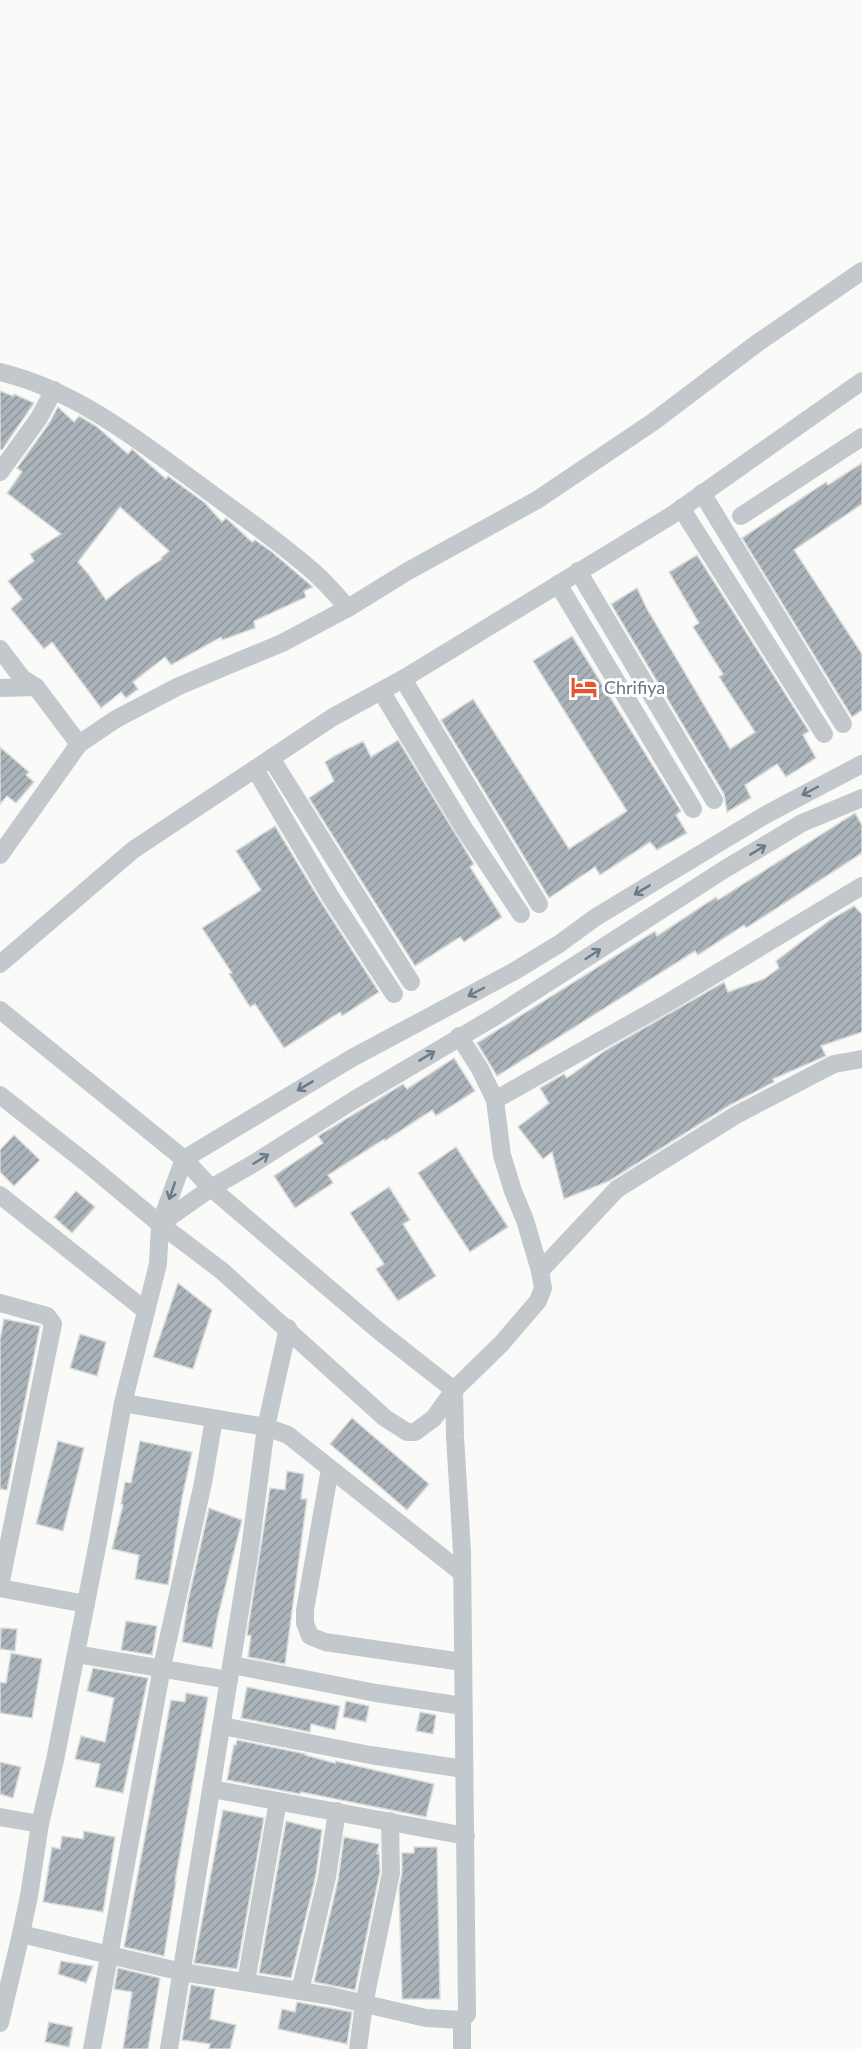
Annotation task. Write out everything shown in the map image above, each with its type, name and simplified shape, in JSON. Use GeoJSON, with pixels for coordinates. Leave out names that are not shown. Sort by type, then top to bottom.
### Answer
{"type":"FeatureCollection","features":[{"type":"Feature","properties":{"kind":"street"},"geometry":{"type":"LineString","coordinates":[[0,855],[79,744],[116,719],[179,686],[282,643],[348,608],[408,571],[537,500],[652,422],[756,344],[862,272]]}},
{"type":"Feature","properties":{"kind":"street"},"geometry":{"type":"LineString","coordinates":[[0,372],[24,378],[54,390],[108,421],[162,457],[267,534],[317,575],[348,608]]}},
{"type":"Feature","properties":{"kind":"street"},"geometry":{"type":"LineString","coordinates":[[0,964],[133,850],[333,717],[403,679],[681,508],[862,381]]}},
{"type":"Feature","properties":{"kind":"street"},"geometry":{"type":"LineString","coordinates":[[0,472],[39,418],[54,390]]}},
{"type":"Feature","properties":{"kind":"street"},"geometry":{"type":"LineString","coordinates":[[741,516],[862,437]]}},
{"type":"Feature","properties":{"kind":"street"},"geometry":{"type":"LineString","coordinates":[[702,493],[843,724]]}},
{"type":"Feature","properties":{"kind":"street"},"geometry":{"type":"LineString","coordinates":[[681,508],[824,734]]}},
{"type":"Feature","properties":{"kind":"street"},"geometry":{"type":"LineString","coordinates":[[578,572],[714,800]]}},
{"type":"Feature","properties":{"kind":"street"},"geometry":{"type":"LineString","coordinates":[[558,584],[693,809]]}},
{"type":"Feature","properties":{"kind":"street"},"geometry":{"type":"LineString","coordinates":[[767,645],[787,632]]}},
{"type":"Feature","properties":{"kind":"street"},"geometry":{"type":"LineString","coordinates":[[0,649],[22,678],[36,687],[79,744]]}},
{"type":"Feature","properties":{"kind":"street"},"geometry":{"type":"LineString","coordinates":[[403,679],[539,904]]}},
{"type":"Feature","properties":{"kind":"street"},"geometry":{"type":"LineString","coordinates":[[0,688],[36,687]]}},
{"type":"Feature","properties":{"kind":"street"},"geometry":{"type":"LineString","coordinates":[[381,691],[465,830],[521,914]]}},
{"type":"Feature","properties":{"kind":"street"},"geometry":{"type":"LineString","coordinates":[[636,716],[657,702]]}},
{"type":"Feature","properties":{"kind":"street"},"geometry":{"type":"LineString","coordinates":[[271,758],[411,982]]}},
{"type":"Feature","properties":{"kind":"street"},"geometry":{"type":"LineString","coordinates":[[0,2023],[29,1896],[40,1824],[86,1604],[123,1403],[158,1264],[160,1224],[184,1159],[352,1058],[513,972],[559,944],[596,917],[767,814],[862,764]]}},
{"type":"Feature","properties":{"kind":"street"},"geometry":{"type":"LineString","coordinates":[[255,769],[330,896],[394,994]]}},
{"type":"Feature","properties":{"kind":"street"},"geometry":{"type":"LineString","coordinates":[[160,1224],[211,1188],[513,1005],[725,869],[802,823],[862,798]]}},
{"type":"Feature","properties":{"kind":"street"},"geometry":{"type":"LineString","coordinates":[[465,830],[486,817]]}},
{"type":"Feature","properties":{"kind":"street"},"geometry":{"type":"LineString","coordinates":[[330,896],[349,884]]}},
{"type":"Feature","properties":{"kind":"street"},"geometry":{"type":"LineString","coordinates":[[495,1100],[669,1002],[862,886]]}},
{"type":"Feature","properties":{"kind":"street"},"geometry":{"type":"LineString","coordinates":[[0,1010],[184,1159],[211,1188],[379,1331],[454,1390]]}},
{"type":"Feature","properties":{"kind":"street"},"geometry":{"type":"LineString","coordinates":[[0,1095],[222,1271],[288,1328],[385,1418],[407,1432],[415,1432],[434,1418],[454,1390],[502,1343],[538,1301],[543,1288],[525,1220],[504,1163],[495,1100],[480,1069],[459,1036]]}},
{"type":"Feature","properties":{"kind":"street"},"geometry":{"type":"LineString","coordinates":[[540,1271],[617,1189],[736,1115],[834,1064],[862,1059]]}},
{"type":"Feature","properties":{"kind":"street"},"geometry":{"type":"LineString","coordinates":[[0,1195],[146,1311]]}},
{"type":"Feature","properties":{"kind":"street"},"geometry":{"type":"LineString","coordinates":[[0,1304],[47,1316],[53,1324],[0,1587],[86,1604]]}},
{"type":"Feature","properties":{"kind":"street"},"geometry":{"type":"LineString","coordinates":[[169,2049],[250,1549],[266,1426],[288,1328]]}},
{"type":"Feature","properties":{"kind":"street"},"geometry":{"type":"LineString","coordinates":[[454,1390],[462,1552],[468,2002],[467,2014],[462,2020],[462,2049]]}},
{"type":"Feature","properties":{"kind":"street"},"geometry":{"type":"LineString","coordinates":[[123,1403],[266,1426],[288,1435],[462,1572]]}},
{"type":"Feature","properties":{"kind":"street"},"geometry":{"type":"LineString","coordinates":[[92,2049],[162,1669],[203,1483],[214,1419]]}},
{"type":"Feature","properties":{"kind":"street"},"geometry":{"type":"LineString","coordinates":[[330,1469],[305,1610],[305,1623],[310,1636],[325,1642],[462,1662]]}},
{"type":"Feature","properties":{"kind":"street"},"geometry":{"type":"LineString","coordinates":[[76,1654],[162,1669],[230,1672],[463,1706]]}},
{"type":"Feature","properties":{"kind":"street"},"geometry":{"type":"LineString","coordinates":[[222,1726],[370,1755],[464,1769]]}},
{"type":"Feature","properties":{"kind":"street"},"geometry":{"type":"LineString","coordinates":[[212,1789],[465,1836]]}},
{"type":"Feature","properties":{"kind":"street"},"geometry":{"type":"LineString","coordinates":[[246,1982],[278,1801]]}},
{"type":"Feature","properties":{"kind":"street"},"geometry":{"type":"LineString","coordinates":[[300,1991],[327,1877],[337,1812]]}},
{"type":"Feature","properties":{"kind":"street"},"geometry":{"type":"LineString","coordinates":[[0,1817],[40,1824]]}},
{"type":"Feature","properties":{"kind":"street"},"geometry":{"type":"LineString","coordinates":[[358,2049],[364,2004],[391,1873],[390,1821]]}},
{"type":"Feature","properties":{"kind":"street"},"geometry":{"type":"LineString","coordinates":[[21,1934],[182,1972],[300,1991],[426,2018],[462,2020]]}},
{"type":"Feature","properties":{"kind":"building"},"geometry":{"type":"Polygon","coordinates":[[[0,391],[13,396],[14,394],[34,403],[2,450],[0,449],[0,391]]]}},
{"type":"Feature","properties":{"kind":"building"},"geometry":{"type":"Polygon","coordinates":[[[58,407],[74,422],[79,416],[96,426],[128,454],[132,449],[166,479],[168,476],[205,503],[222,522],[226,518],[252,542],[255,540],[272,552],[313,587],[304,591],[306,597],[254,621],[255,628],[222,640],[221,637],[171,665],[165,657],[133,682],[138,689],[126,698],[121,692],[101,708],[52,642],[44,649],[11,609],[22,599],[8,581],[34,561],[30,554],[61,534],[7,493],[22,472],[17,468],[58,407]],[[120,507],[78,562],[106,600],[162,559],[169,551],[120,507]]]}},
{"type":"Feature","properties":{"kind":"building"},"geometry":{"type":"Polygon","coordinates":[[[862,463],[862,504],[794,550],[862,654],[862,710],[852,717],[742,538],[826,482],[828,485],[862,463]]]}},
{"type":"Feature","properties":{"kind":"building"},"geometry":{"type":"Polygon","coordinates":[[[697,555],[809,731],[803,735],[816,758],[786,777],[777,764],[745,785],[751,798],[727,812],[724,794],[611,604],[637,588],[647,609],[730,749],[755,732],[719,677],[723,674],[693,627],[699,623],[669,572],[697,555]]]}},
{"type":"Feature","properties":{"kind":"building"},"geometry":{"type":"Polygon","coordinates":[[[572,636],[681,811],[676,815],[687,833],[657,850],[650,842],[600,875],[595,867],[549,898],[441,720],[473,699],[569,849],[627,811],[533,661],[572,636]]]}},
{"type":"Feature","properties":{"kind":"building"},"geometry":{"type":"Polygon","coordinates":[[[398,740],[474,864],[470,867],[502,917],[464,942],[460,937],[415,966],[309,798],[334,781],[325,762],[363,741],[371,757],[398,740]]]}},
{"type":"Feature","properties":{"kind":"building"},"geometry":{"type":"Polygon","coordinates":[[[0,747],[29,772],[26,775],[34,782],[16,803],[7,796],[0,804],[0,747]]]}},
{"type":"Feature","properties":{"kind":"building"},"geometry":{"type":"Polygon","coordinates":[[[855,813],[862,825],[862,853],[746,928],[744,925],[698,955],[695,951],[497,1076],[477,1043],[655,931],[657,936],[716,897],[718,900],[855,813]]]}},
{"type":"Feature","properties":{"kind":"building"},"geometry":{"type":"Polygon","coordinates":[[[275,826],[379,992],[342,1016],[340,1012],[284,1048],[255,1004],[250,1007],[229,974],[232,973],[202,928],[261,890],[236,851],[275,826]]]}},
{"type":"Feature","properties":{"kind":"building"},"geometry":{"type":"Polygon","coordinates":[[[854,906],[862,914],[862,1032],[821,1046],[826,1056],[773,1079],[774,1082],[730,1105],[609,1181],[564,1199],[552,1152],[543,1159],[518,1127],[549,1103],[540,1088],[564,1074],[567,1078],[606,1050],[724,982],[728,992],[764,979],[779,968],[776,961],[830,920],[854,906]]]}},
{"type":"Feature","properties":{"kind":"building"},"geometry":{"type":"Polygon","coordinates":[[[454,1058],[475,1091],[436,1116],[432,1110],[328,1175],[333,1183],[295,1208],[274,1176],[323,1143],[318,1136],[403,1084],[407,1089],[454,1058]]]}},
{"type":"Feature","properties":{"kind":"building"},"geometry":{"type":"Polygon","coordinates":[[[14,1135],[40,1160],[14,1186],[0,1172],[0,1150],[14,1135]]]}},
{"type":"Feature","properties":{"kind":"building"},"geometry":{"type":"Polygon","coordinates":[[[456,1147],[508,1227],[470,1252],[418,1173],[456,1147]]]}},
{"type":"Feature","properties":{"kind":"building"},"geometry":{"type":"Polygon","coordinates":[[[389,1187],[410,1220],[403,1224],[436,1276],[398,1301],[376,1269],[384,1264],[350,1213],[389,1187]]]}},
{"type":"Feature","properties":{"kind":"building"},"geometry":{"type":"Polygon","coordinates":[[[76,1191],[95,1207],[72,1233],[54,1217],[76,1191]]]}},
{"type":"Feature","properties":{"kind":"building"},"geometry":{"type":"Polygon","coordinates":[[[178,1283],[212,1310],[193,1369],[153,1357],[178,1283]]]}},
{"type":"Feature","properties":{"kind":"building"},"geometry":{"type":"Polygon","coordinates":[[[4,1319],[40,1326],[7,1490],[0,1489],[0,1340],[4,1319]]]}},
{"type":"Feature","properties":{"kind":"building"},"geometry":{"type":"Polygon","coordinates":[[[80,1334],[106,1342],[97,1376],[70,1368],[80,1334]]]}},
{"type":"Feature","properties":{"kind":"building"},"geometry":{"type":"Polygon","coordinates":[[[352,1418],[429,1484],[407,1510],[330,1444],[352,1418]]]}},
{"type":"Feature","properties":{"kind":"building"},"geometry":{"type":"Polygon","coordinates":[[[58,1441],[84,1448],[63,1531],[36,1524],[58,1441]]]}},
{"type":"Feature","properties":{"kind":"building"},"geometry":{"type":"Polygon","coordinates":[[[140,1441],[192,1452],[168,1585],[135,1579],[139,1555],[112,1549],[123,1505],[121,1504],[125,1482],[131,1483],[140,1441]]]}},
{"type":"Feature","properties":{"kind":"building"},"geometry":{"type":"Polygon","coordinates":[[[287,1471],[304,1474],[301,1499],[307,1499],[285,1664],[248,1657],[251,1636],[247,1635],[270,1488],[285,1490],[287,1471]]]}},
{"type":"Feature","properties":{"kind":"building"},"geometry":{"type":"Polygon","coordinates":[[[209,1508],[242,1520],[212,1648],[182,1642],[188,1601],[209,1508]]]}},
{"type":"Feature","properties":{"kind":"building"},"geometry":{"type":"Polygon","coordinates":[[[126,1621],[157,1626],[152,1655],[121,1650],[126,1621]]]}},
{"type":"Feature","properties":{"kind":"building"},"geometry":{"type":"Polygon","coordinates":[[[1,1628],[17,1629],[15,1651],[0,1649],[1,1628]]]}},
{"type":"Feature","properties":{"kind":"building"},"geometry":{"type":"Polygon","coordinates":[[[11,1653],[42,1659],[32,1718],[0,1713],[0,1682],[6,1683],[11,1653]]]}},
{"type":"Feature","properties":{"kind":"building"},"geometry":{"type":"Polygon","coordinates":[[[93,1668],[148,1678],[123,1793],[95,1787],[100,1764],[75,1759],[81,1736],[105,1742],[114,1698],[87,1691],[93,1668]]]}},
{"type":"Feature","properties":{"kind":"building"},"geometry":{"type":"Polygon","coordinates":[[[247,1687],[340,1706],[335,1730],[311,1724],[310,1732],[241,1718],[247,1687]]]}},
{"type":"Feature","properties":{"kind":"building"},"geometry":{"type":"Polygon","coordinates":[[[186,1693],[208,1697],[164,1956],[124,1947],[171,1700],[185,1702],[186,1693]]]}},
{"type":"Feature","properties":{"kind":"building"},"geometry":{"type":"Polygon","coordinates":[[[346,1701],[369,1706],[366,1722],[343,1717],[346,1701]]]}},
{"type":"Feature","properties":{"kind":"building"},"geometry":{"type":"Polygon","coordinates":[[[420,1712],[436,1715],[433,1734],[416,1731],[420,1712]]]}},
{"type":"Feature","properties":{"kind":"building"},"geometry":{"type":"Polygon","coordinates":[[[237,1740],[434,1784],[426,1817],[227,1780],[237,1740]]]}},
{"type":"Feature","properties":{"kind":"building"},"geometry":{"type":"Polygon","coordinates":[[[0,1762],[21,1767],[13,1798],[0,1794],[0,1762]]]}},
{"type":"Feature","properties":{"kind":"building"},"geometry":{"type":"Polygon","coordinates":[[[223,1810],[264,1818],[237,1969],[194,1963],[223,1810]]]}},
{"type":"Feature","properties":{"kind":"building"},"geometry":{"type":"Polygon","coordinates":[[[286,1821],[322,1830],[316,1875],[291,1978],[259,1973],[286,1821]]]}},
{"type":"Feature","properties":{"kind":"building"},"geometry":{"type":"Polygon","coordinates":[[[84,1831],[115,1837],[103,1912],[43,1902],[52,1847],[60,1849],[62,1836],[83,1839],[84,1831]]]}},
{"type":"Feature","properties":{"kind":"building"},"geometry":{"type":"Polygon","coordinates":[[[344,1837],[379,1844],[377,1854],[379,1853],[380,1872],[355,1990],[314,1982],[338,1880],[344,1837]]]}},
{"type":"Feature","properties":{"kind":"building"},"geometry":{"type":"Polygon","coordinates":[[[414,1847],[437,1847],[440,1999],[402,1999],[399,1889],[402,1853],[414,1853],[414,1847]]]}},
{"type":"Feature","properties":{"kind":"building"},"geometry":{"type":"Polygon","coordinates":[[[61,1961],[93,1966],[86,1983],[58,1974],[61,1961]]]}},
{"type":"Feature","properties":{"kind":"building"},"geometry":{"type":"Polygon","coordinates":[[[118,1968],[160,1978],[148,2049],[123,2049],[132,1992],[114,1989],[118,1968]]]}},
{"type":"Feature","properties":{"kind":"building"},"geometry":{"type":"Polygon","coordinates":[[[191,1985],[215,1989],[210,2019],[236,2025],[230,2049],[209,2049],[210,2044],[182,2040],[191,1985]]]}},
{"type":"Feature","properties":{"kind":"building"},"geometry":{"type":"Polygon","coordinates":[[[297,2002],[352,2012],[347,2044],[278,2029],[282,2009],[295,2012],[297,2002]]]}},
{"type":"Feature","properties":{"kind":"building"},"geometry":{"type":"Polygon","coordinates":[[[49,2022],[73,2027],[69,2047],[45,2042],[49,2022]]]}},
{"type":"Feature","properties":{"kind":"place","name":"Chrifiya"},"geometry":{"type":"Point","coordinates":[584,687]}}]}
